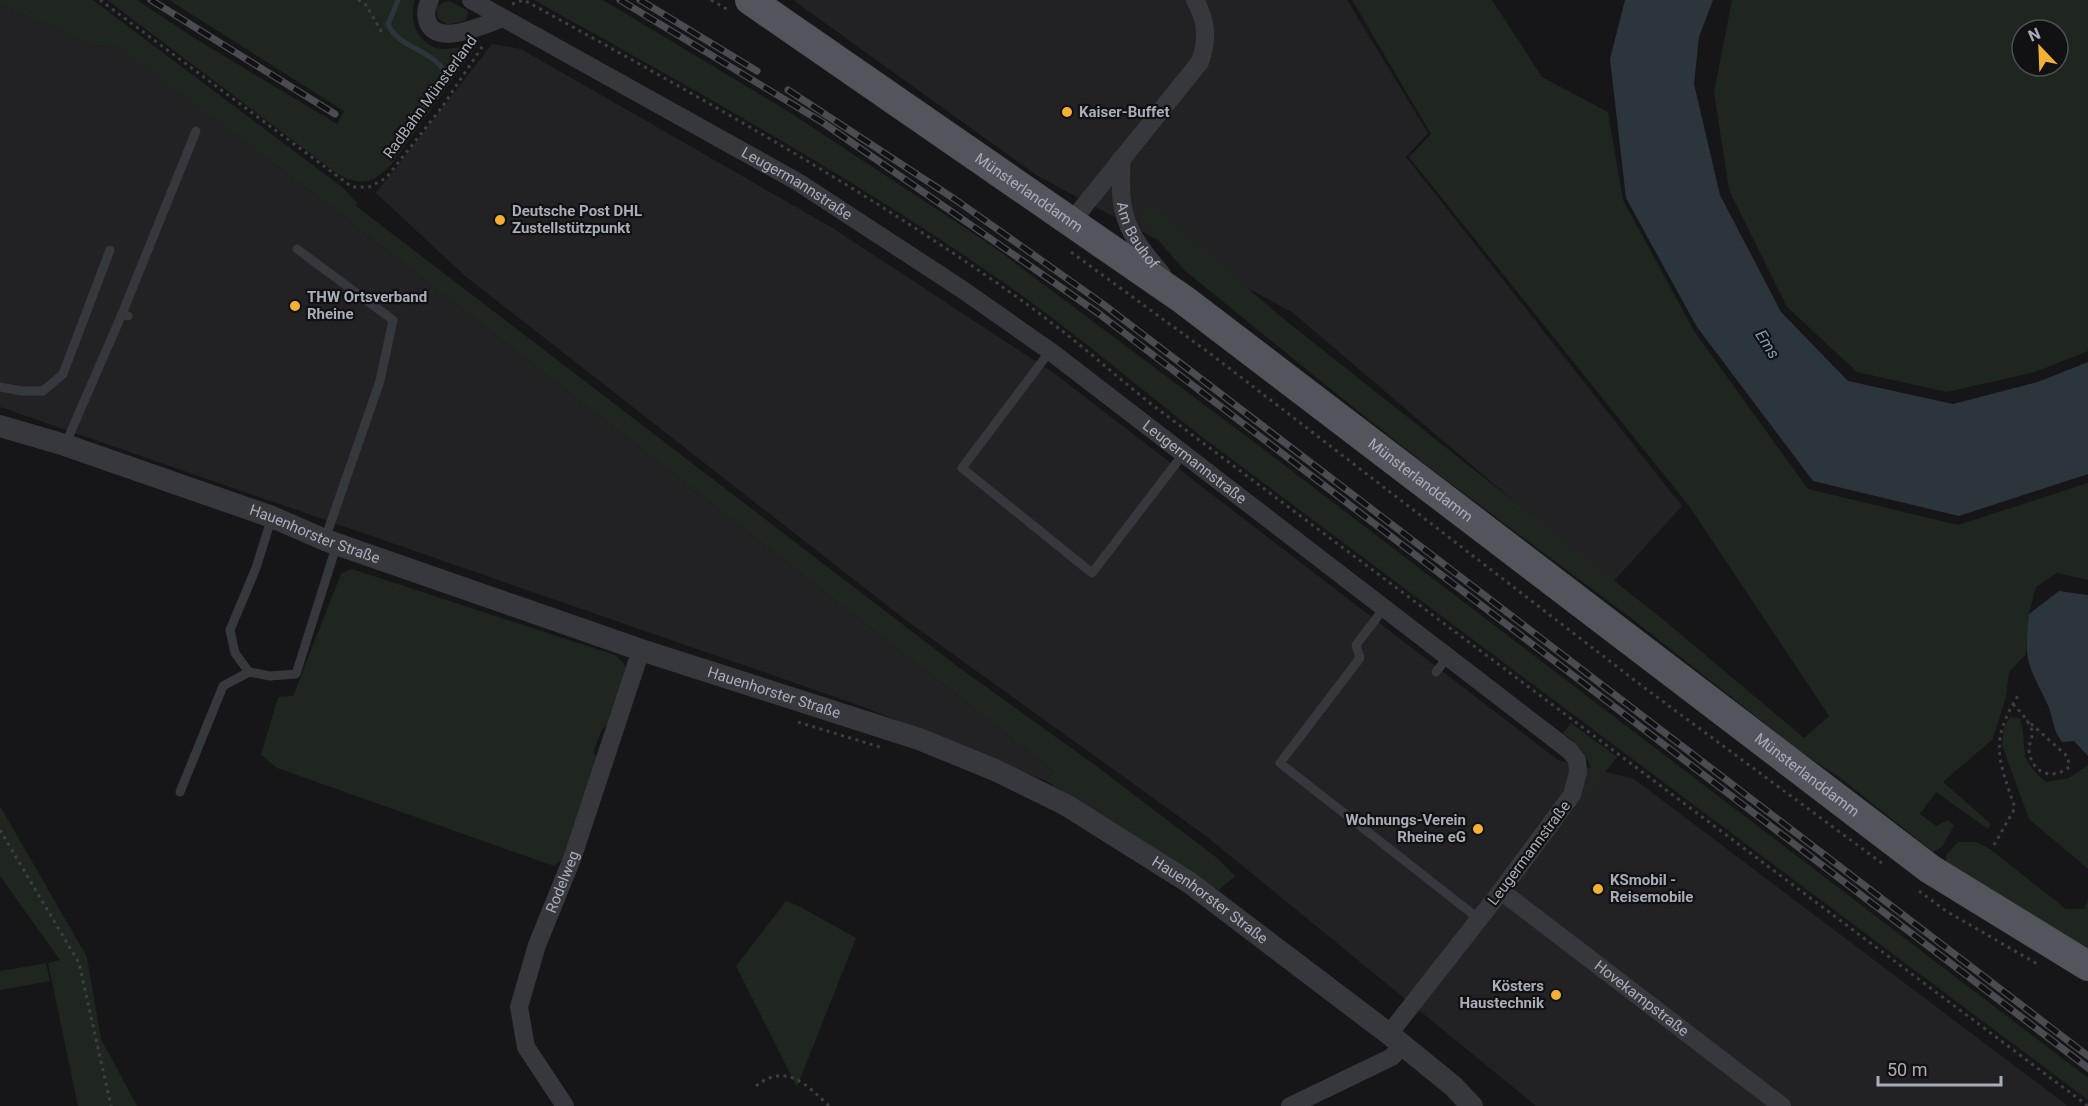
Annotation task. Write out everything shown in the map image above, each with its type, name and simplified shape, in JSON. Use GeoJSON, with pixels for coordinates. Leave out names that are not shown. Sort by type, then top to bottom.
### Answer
{"type":"FeatureCollection","features":[{"type":"Feature","properties":{"kind":"main road","name":"Münsterlanddamm"},"geometry":{"type":"LineString","coordinates":[[742,7],[1070,236],[1184,300],[1930,869],[2088,966]]}},
{"type":"Feature","properties":{"kind":"street"},"geometry":{"type":"LineString","coordinates":[[430,0],[426,14],[429,24],[435,31],[446,35],[504,18]]}},
{"type":"Feature","properties":{"kind":"street","name":"Leugermannstraße"},"geometry":{"type":"LineString","coordinates":[[471,0],[798,182],[960,288],[1050,351],[1449,655],[1556,737],[1577,760],[1578,772],[1572,795],[1479,919],[1395,1040],[1392,1057],[1290,1106]]}},
{"type":"Feature","properties":{"kind":"street"},"geometry":{"type":"LineString","coordinates":[[1070,236],[1122,158],[1200,62],[1207,36],[1204,21],[1195,0]]}},
{"type":"Feature","properties":{"kind":"street","name":"Am Bauhof"},"geometry":{"type":"LineString","coordinates":[[1122,158],[1119,192],[1125,220],[1141,250],[1184,300]]}},
{"type":"Feature","properties":{"kind":"street","name":"Hauenhorster Straße"},"geometry":{"type":"LineString","coordinates":[[0,426],[65,445],[272,517],[331,542],[641,650],[919,739],[995,770],[1066,805],[1190,883],[1395,1040],[1472,1106]]}},
{"type":"Feature","properties":{"kind":"street","name":"Rodelweg"},"geometry":{"type":"LineString","coordinates":[[566,1106],[526,1047],[519,1006],[537,945],[572,859],[641,650]]}},
{"type":"Feature","properties":{"kind":"street","name":"Hovekampstraße"},"geometry":{"type":"LineString","coordinates":[[1501,891],[1782,1106]]}},
{"type":"Feature","properties":{"kind":"lane"},"geometry":{"type":"LineString","coordinates":[[65,445],[125,315],[196,131]]}},
{"type":"Feature","properties":{"kind":"lane"},"geometry":{"type":"LineString","coordinates":[[180,792],[223,686],[249,672],[270,676],[296,674],[331,542],[380,381],[393,320],[297,249]]}},
{"type":"Feature","properties":{"kind":"lane"},"geometry":{"type":"LineString","coordinates":[[0,387],[22,391],[43,391],[63,374],[110,250]]}},
{"type":"Feature","properties":{"kind":"lane"},"geometry":{"type":"LineString","coordinates":[[1050,351],[962,468],[1092,573],[1184,453]]}},
{"type":"Feature","properties":{"kind":"lane"},"geometry":{"type":"LineString","coordinates":[[249,672],[235,653],[231,630],[256,568],[272,517]]}},
{"type":"Feature","properties":{"kind":"lane"},"geometry":{"type":"LineString","coordinates":[[1385,607],[1356,645],[1360,657],[1280,763],[1479,919]]}},
{"type":"Feature","properties":{"kind":"lane"},"geometry":{"type":"LineString","coordinates":[[1436,672],[1449,655]]}},
{"type":"Feature","properties":{"kind":"path","name":"RadBahn Münsterland"},"geometry":{"type":"LineString","coordinates":[[100,0],[351,187],[369,187],[386,178],[442,106],[504,18],[512,3],[524,0]]}},
{"type":"Feature","properties":{"kind":"path"},"geometry":{"type":"LineString","coordinates":[[358,0],[366,4],[382,33]]}},
{"type":"Feature","properties":{"kind":"path"},"geometry":{"type":"LineString","coordinates":[[524,0],[841,183],[952,252],[1012,294],[1053,324],[1155,407],[2088,1106]]}},
{"type":"Feature","properties":{"kind":"path"},"geometry":{"type":"LineString","coordinates":[[711,0],[742,7]]}},
{"type":"Feature","properties":{"kind":"path"},"geometry":{"type":"LineString","coordinates":[[1070,236],[1212,355],[1656,696],[1887,867]]}},
{"type":"Feature","properties":{"kind":"path"},"geometry":{"type":"LineString","coordinates":[[1994,844],[2015,808],[1999,760],[1998,740],[2003,720],[2019,694]]}},
{"type":"Feature","properties":{"kind":"path"},"geometry":{"type":"LineString","coordinates":[[2013,704],[2068,758],[2069,767],[2061,773],[2049,776],[2040,771],[2030,759],[2029,746],[2032,733],[2027,720]]}},
{"type":"Feature","properties":{"kind":"path"},"geometry":{"type":"LineString","coordinates":[[796,722],[878,748],[887,748]]}},
{"type":"Feature","properties":{"kind":"path"},"geometry":{"type":"LineString","coordinates":[[0,830],[79,963],[111,1106]]}},
{"type":"Feature","properties":{"kind":"path"},"geometry":{"type":"LineString","coordinates":[[1912,886],[1946,911],[2047,970]]}},
{"type":"Feature","properties":{"kind":"path"},"geometry":{"type":"LineString","coordinates":[[756,1086],[766,1078],[792,1076],[808,1085],[829,1106]]}},
{"type":"Feature","properties":{"kind":"shaded area"},"geometry":{"type":"Polygon","coordinates":[[[0,0],[93,0],[342,187],[357,203],[356,206],[961,669],[1095,765],[1217,858],[1235,876],[1219,890],[1046,781],[1054,771],[311,191],[114,43],[98,47],[0,4],[0,0]]]}},
{"type":"Feature","properties":{"kind":"shaded area"},"geometry":{"type":"Polygon","coordinates":[[[107,0],[137,0],[191,36],[337,124],[344,111],[169,0],[415,0],[414,24],[422,39],[428,44],[436,48],[449,49],[481,40],[391,165],[377,177],[356,181],[332,170],[107,0]]]}},
{"type":"Feature","properties":{"kind":"shaded area"},"geometry":{"type":"Polygon","coordinates":[[[534,0],[603,0],[786,110],[991,245],[1254,442],[2088,1078],[2088,1100],[1201,436],[1075,336],[997,278],[827,168],[534,0]]]}},
{"type":"Feature","properties":{"kind":"shaded area"},"geometry":{"type":"Polygon","coordinates":[[[793,0],[1347,0],[1428,133],[1406,157],[1682,506],[1611,584],[1292,312],[1036,175],[793,0]]]}},
{"type":"Feature","properties":{"kind":"shaded area"},"geometry":{"type":"Polygon","coordinates":[[[1352,0],[1492,0],[1542,77],[1608,112],[1623,200],[1694,331],[1808,489],[1958,525],[2088,483],[2088,580],[2057,573],[2036,587],[2029,614],[2026,654],[2009,672],[2006,696],[1993,739],[1943,782],[1991,824],[1988,829],[1936,792],[1920,814],[1936,826],[1948,820],[1954,826],[1942,847],[1933,852],[1843,780],[1797,749],[1631,618],[1430,468],[1328,387],[1183,269],[1143,222],[1142,210],[1151,205],[1280,316],[1665,621],[1804,738],[1829,716],[1689,506],[1409,157],[1431,134],[1352,0]]]}},
{"type":"Feature","properties":{"kind":"shaded area"},"geometry":{"type":"Polygon","coordinates":[[[1732,0],[2088,0],[2088,351],[2035,372],[1947,392],[1857,372],[1787,307],[1729,190],[1714,92],[1732,0]]]}},
{"type":"Feature","properties":{"kind":"shaded area"},"geometry":{"type":"Polygon","coordinates":[[[450,1],[468,11],[466,20],[448,25],[438,19],[436,8],[450,1]]]}},
{"type":"Feature","properties":{"kind":"shaded area"},"geometry":{"type":"Polygon","coordinates":[[[0,4],[98,47],[114,42],[311,191],[1054,771],[1046,781],[864,707],[0,407],[0,4]]]}},
{"type":"Feature","properties":{"kind":"shaded area"},"geometry":{"type":"Polygon","coordinates":[[[492,44],[521,49],[831,227],[1055,374],[1558,760],[1634,779],[2068,1106],[1536,1106],[1206,836],[907,621],[465,276],[376,193],[492,44]]]}},
{"type":"Feature","properties":{"kind":"shaded area"},"geometry":{"type":"Polygon","coordinates":[[[352,569],[615,655],[623,662],[628,672],[610,723],[602,729],[593,753],[596,755],[596,767],[563,859],[554,866],[277,768],[261,755],[278,697],[293,696],[341,574],[352,569]]]}},
{"type":"Feature","properties":{"kind":"shaded area"},"geometry":{"type":"Polygon","coordinates":[[[2010,717],[2020,718],[2027,759],[2030,766],[2046,782],[2069,778],[2088,765],[2088,869],[2029,819],[2002,745],[2004,727],[2010,717]]]}},
{"type":"Feature","properties":{"kind":"shaded area"},"geometry":{"type":"Polygon","coordinates":[[[1571,723],[1617,757],[1559,832],[1558,830],[1578,804],[1590,781],[1591,770],[1587,758],[1578,746],[1563,733],[1571,723]]]}},
{"type":"Feature","properties":{"kind":"shaded area"},"geometry":{"type":"Polygon","coordinates":[[[0,806],[87,957],[101,1039],[137,1106],[78,1106],[48,963],[60,960],[0,876],[0,806]]]}},
{"type":"Feature","properties":{"kind":"shaded area"},"geometry":{"type":"Polygon","coordinates":[[[1958,842],[1976,842],[1990,849],[2066,909],[2084,909],[2088,900],[2088,953],[1946,863],[1946,855],[1958,842]]]}},
{"type":"Feature","properties":{"kind":"shaded area"},"geometry":{"type":"Polygon","coordinates":[[[786,901],[856,938],[797,1087],[736,966],[786,901]]]}},
{"type":"Feature","properties":{"kind":"shaded area"},"geometry":{"type":"Polygon","coordinates":[[[46,963],[50,981],[0,990],[0,971],[46,963]]]}},
{"type":"Feature","properties":{"kind":"water","name":"Ems"},"geometry":{"type":"Polygon","coordinates":[[[1625,0],[1713,0],[1699,37],[1694,84],[1720,195],[1781,312],[1848,381],[1953,404],[2038,382],[2088,362],[2088,474],[1959,516],[1813,481],[1697,327],[1626,198],[1610,59],[1625,0]]]}},
{"type":"Feature","properties":{"kind":"water"},"geometry":{"type":"Polygon","coordinates":[[[2059,591],[2088,595],[2088,756],[2074,741],[2062,742],[2031,669],[2027,652],[2029,614],[2059,591]]]}},
{"type":"Feature","properties":{"kind":"waterway"},"geometry":{"type":"LineString","coordinates":[[398,0],[388,24],[393,32],[407,44],[431,58],[444,71],[443,81],[401,135]]}},
{"type":"Feature","properties":{"kind":"railway"},"geometry":{"type":"LineString","coordinates":[[151,0],[335,114]]}},
{"type":"Feature","properties":{"kind":"railway"},"geometry":{"type":"LineString","coordinates":[[620,0],[822,122],[1098,313],[2088,1068]]}},
{"type":"Feature","properties":{"kind":"railway"},"geometry":{"type":"LineString","coordinates":[[640,0],[757,71]]}},
{"type":"Feature","properties":{"kind":"railway"},"geometry":{"type":"LineString","coordinates":[[788,90],[956,200],[1103,304],[2088,1056]]}},
{"type":"Feature","properties":{"kind":"place","name":"Kaiser-Buffet"},"geometry":{"type":"Point","coordinates":[1067,112]}},
{"type":"Feature","properties":{"kind":"place","name":"Deutsche Post DHL Zustellstützpunkt"},"geometry":{"type":"Point","coordinates":[500,220]}},
{"type":"Feature","properties":{"kind":"place","name":"THW Ortsverband Rheine"},"geometry":{"type":"Point","coordinates":[295,306]}},
{"type":"Feature","properties":{"kind":"place","name":"Wohnungs-Verein Rheine eG"},"geometry":{"type":"Point","coordinates":[1478,829]}},
{"type":"Feature","properties":{"kind":"place","name":"KSmobil - Reisemobile"},"geometry":{"type":"Point","coordinates":[1598,889]}},
{"type":"Feature","properties":{"kind":"place","name":"Kösters Haustechnik"},"geometry":{"type":"Point","coordinates":[1556,995]}}]}
